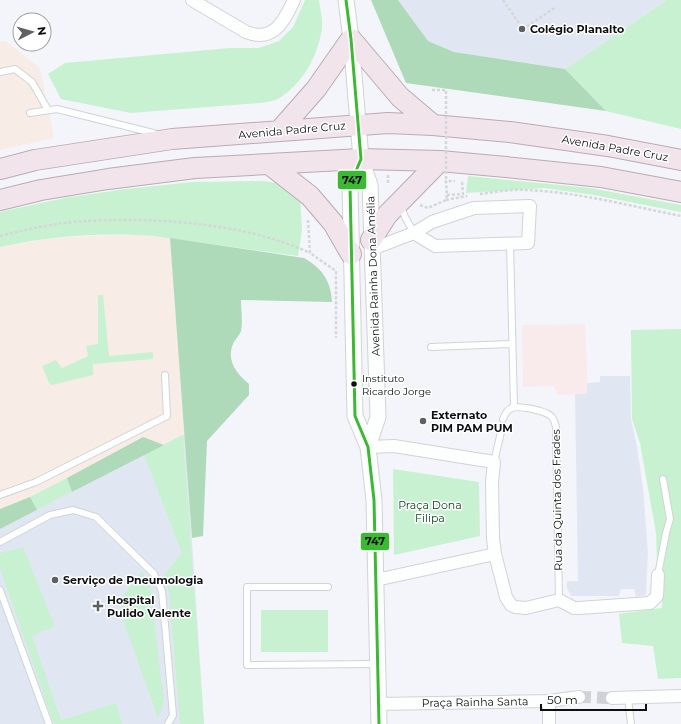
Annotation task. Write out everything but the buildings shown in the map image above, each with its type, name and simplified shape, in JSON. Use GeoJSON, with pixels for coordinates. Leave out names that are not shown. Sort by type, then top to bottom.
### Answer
{"type":"FeatureCollection","features":[{"type":"Feature","properties":{"kind":"highway"},"geometry":{"type":"LineString","coordinates":[[279,131],[316,89],[351,39],[400,97],[432,125]]}},
{"type":"Feature","properties":{"kind":"highway","name":"Avenida Padre Cruz"},"geometry":{"type":"LineString","coordinates":[[0,169],[35,160],[172,138],[388,123],[432,125],[510,132],[608,146],[681,160]]}},
{"type":"Feature","properties":{"kind":"highway"},"geometry":{"type":"LineString","coordinates":[[0,200],[41,190],[108,179],[195,168],[361,159],[440,161],[602,177],[681,192]]}},
{"type":"Feature","properties":{"kind":"highway"},"geometry":{"type":"LineString","coordinates":[[371,244],[386,215],[407,202],[440,161]]}},
{"type":"Feature","properties":{"kind":"highway"},"geometry":{"type":"LineString","coordinates":[[269,164],[310,196],[333,223],[351,254]]}},
{"type":"Feature","properties":{"kind":"street"},"geometry":{"type":"LineString","coordinates":[[192,0],[246,32],[263,35],[268,34],[277,28],[294,0]]}},
{"type":"Feature","properties":{"kind":"street"},"geometry":{"type":"LineString","coordinates":[[346,0],[351,39],[361,159]]}},
{"type":"Feature","properties":{"kind":"street","name":"Avenida Rainha Dona Amélia"},"geometry":{"type":"LineString","coordinates":[[361,159],[370,185],[378,417],[368,447]]}},
{"type":"Feature","properties":{"kind":"street","name":"Avenida Rainha Dona Amélia"},"geometry":{"type":"LineString","coordinates":[[361,159],[350,185],[355,416],[368,447],[374,500],[379,724]]}},
{"type":"Feature","properties":{"kind":"street"},"geometry":{"type":"LineString","coordinates":[[371,244],[414,233],[432,222],[474,208],[530,206],[528,243],[435,246],[414,233]]}},
{"type":"Feature","properties":{"kind":"street"},"geometry":{"type":"LineString","coordinates":[[368,447],[394,446],[494,462],[492,482],[493,539],[495,554],[506,596],[511,605],[515,607],[526,608],[559,600],[574,608],[650,603],[657,596],[658,575]]}},
{"type":"Feature","properties":{"kind":"street"},"geometry":{"type":"LineString","coordinates":[[376,580],[495,554]]}},
{"type":"Feature","properties":{"kind":"street","name":"Praça Rainha Santa"},"geometry":{"type":"LineString","coordinates":[[378,704],[549,701],[579,696]]}},
{"type":"Feature","properties":{"kind":"street"},"geometry":{"type":"LineString","coordinates":[[612,698],[681,696]]}},
{"type":"Feature","properties":{"kind":"street"},"geometry":{"type":"LineString","coordinates":[[549,701],[549,724]]}},
{"type":"Feature","properties":{"kind":"lane"},"geometry":{"type":"LineString","coordinates":[[0,72],[15,69],[32,82],[48,110]]}},
{"type":"Feature","properties":{"kind":"lane"},"geometry":{"type":"LineString","coordinates":[[30,113],[57,109],[172,138]]}},
{"type":"Feature","properties":{"kind":"lane"},"geometry":{"type":"LineString","coordinates":[[407,202],[405,217],[414,233]]}},
{"type":"Feature","properties":{"kind":"lane"},"geometry":{"type":"LineString","coordinates":[[503,419],[506,412],[514,407],[510,244]]}},
{"type":"Feature","properties":{"kind":"lane"},"geometry":{"type":"LineString","coordinates":[[431,347],[512,344]]}},
{"type":"Feature","properties":{"kind":"lane"},"geometry":{"type":"LineString","coordinates":[[0,495],[36,482],[167,416],[164,375]]}},
{"type":"Feature","properties":{"kind":"lane","name":"Rua da Quinta dos Frades"},"geometry":{"type":"LineString","coordinates":[[514,407],[549,414],[552,417],[556,427],[559,600]]}},
{"type":"Feature","properties":{"kind":"lane"},"geometry":{"type":"LineString","coordinates":[[494,462],[501,432]]}},
{"type":"Feature","properties":{"kind":"lane"},"geometry":{"type":"LineString","coordinates":[[658,575],[670,519],[662,479]]}},
{"type":"Feature","properties":{"kind":"lane"},"geometry":{"type":"LineString","coordinates":[[0,542],[50,515],[73,510],[96,517],[154,574],[162,591],[173,715],[168,724]]}},
{"type":"Feature","properties":{"kind":"lane"},"geometry":{"type":"LineString","coordinates":[[328,588],[247,587],[247,665],[378,664]]}},
{"type":"Feature","properties":{"kind":"lane"},"geometry":{"type":"LineString","coordinates":[[0,590],[49,724]]}},
{"type":"Feature","properties":{"kind":"lane"},"geometry":{"type":"LineString","coordinates":[[628,698],[631,724]]}},
{"type":"Feature","properties":{"kind":"path"},"geometry":{"type":"LineString","coordinates":[[503,0],[523,29],[556,7]]}},
{"type":"Feature","properties":{"kind":"path"},"geometry":{"type":"LineString","coordinates":[[432,90],[446,90],[446,200]]}},
{"type":"Feature","properties":{"kind":"path"},"geometry":{"type":"LineString","coordinates":[[446,181],[463,180],[463,194],[447,195]]}},
{"type":"Feature","properties":{"kind":"path"},"geometry":{"type":"LineString","coordinates":[[476,194],[524,190],[545,191],[583,196],[681,216]]}},
{"type":"Feature","properties":{"kind":"path"},"geometry":{"type":"LineString","coordinates":[[407,202],[428,208],[446,200],[471,195]]}},
{"type":"Feature","properties":{"kind":"path"},"geometry":{"type":"LineString","coordinates":[[310,196],[307,204],[310,253]]}},
{"type":"Feature","properties":{"kind":"path"},"geometry":{"type":"LineString","coordinates":[[0,236],[74,222],[159,221],[206,225],[244,232],[289,244],[310,253],[336,271],[336,338]]}},
{"type":"Feature","properties":{"kind":"shaded area","name":"Colégio Planalto"},"geometry":{"type":"Polygon","coordinates":[[[398,0],[667,0],[565,69],[454,52],[427,41],[398,0]]]}},
{"type":"Feature","properties":{"kind":"shaded area"},"geometry":{"type":"Polygon","coordinates":[[[0,41],[5,41],[12,46],[12,52],[19,52],[40,68],[54,138],[0,150],[0,41]]]}},
{"type":"Feature","properties":{"kind":"shaded area"},"geometry":{"type":"Polygon","coordinates":[[[138,235],[170,238],[185,434],[0,529],[0,247],[47,239],[85,236],[138,235]]]}},
{"type":"Feature","properties":{"kind":"shaded area"},"geometry":{"type":"Polygon","coordinates":[[[585,324],[588,394],[558,395],[554,386],[523,387],[522,325],[585,324]]]}},
{"type":"Feature","properties":{"kind":"shaded area"},"geometry":{"type":"Polygon","coordinates":[[[600,376],[630,376],[631,419],[637,446],[643,488],[648,552],[646,595],[636,597],[634,589],[621,589],[619,596],[571,596],[567,588],[567,581],[578,581],[575,394],[587,394],[587,383],[600,382],[600,376]]]}},
{"type":"Feature","properties":{"kind":"shaded area","name":"Hospital Pulido Valente"},"geometry":{"type":"Polygon","coordinates":[[[185,434],[204,724],[0,724],[0,529],[185,434]]]}},
{"type":"Feature","properties":{"kind":"green space"},"geometry":{"type":"Polygon","coordinates":[[[305,0],[319,0],[322,28],[317,49],[308,68],[295,86],[274,101],[131,113],[61,99],[48,74],[65,63],[230,48],[259,48],[279,41],[293,27],[305,0]]]}},
{"type":"Feature","properties":{"kind":"green space"},"geometry":{"type":"Polygon","coordinates":[[[371,0],[398,0],[428,41],[454,52],[565,69],[606,111],[406,83],[371,0]]]}},
{"type":"Feature","properties":{"kind":"green space"},"geometry":{"type":"Polygon","coordinates":[[[667,0],[681,0],[681,129],[606,111],[565,69],[667,0]]]}},
{"type":"Feature","properties":{"kind":"green space"},"geometry":{"type":"Polygon","coordinates":[[[468,176],[590,188],[681,205],[681,212],[594,195],[544,188],[466,193],[468,176]]]}},
{"type":"Feature","properties":{"kind":"green space"},"geometry":{"type":"Polygon","coordinates":[[[263,181],[284,184],[300,194],[302,231],[298,256],[153,236],[115,234],[38,240],[0,247],[0,212],[64,198],[126,189],[192,182],[263,181]]]}},
{"type":"Feature","properties":{"kind":"green space"},"geometry":{"type":"Polygon","coordinates":[[[170,238],[304,258],[321,271],[330,288],[332,302],[241,300],[241,331],[233,344],[231,356],[234,367],[240,376],[249,384],[249,395],[207,441],[203,536],[192,538],[170,238]]]}},
{"type":"Feature","properties":{"kind":"green space"},"geometry":{"type":"Polygon","coordinates":[[[98,295],[103,295],[109,356],[153,352],[153,359],[93,364],[93,375],[52,385],[49,383],[42,366],[56,360],[62,368],[88,356],[86,346],[98,344],[98,295]]]}},
{"type":"Feature","properties":{"kind":"green space"},"geometry":{"type":"Polygon","coordinates":[[[681,329],[681,678],[658,679],[653,646],[622,643],[619,614],[662,608],[663,575],[654,575],[657,562],[656,533],[640,443],[632,419],[631,330],[681,329]]]}},
{"type":"Feature","properties":{"kind":"green space"},"geometry":{"type":"Polygon","coordinates":[[[183,435],[204,724],[180,724],[169,592],[164,575],[182,553],[144,455],[183,435]]]}},
{"type":"Feature","properties":{"kind":"green space"},"geometry":{"type":"Polygon","coordinates":[[[143,437],[164,445],[72,492],[67,478],[143,437]]]}},
{"type":"Feature","properties":{"kind":"green space","name":"Praça Dona Filipa"},"geometry":{"type":"Polygon","coordinates":[[[393,469],[479,482],[480,536],[394,555],[393,469]]]}},
{"type":"Feature","properties":{"kind":"green space"},"geometry":{"type":"Polygon","coordinates":[[[67,478],[72,492],[37,510],[30,497],[67,478]]]}},
{"type":"Feature","properties":{"kind":"green space"},"geometry":{"type":"Polygon","coordinates":[[[30,497],[37,510],[0,529],[0,509],[30,497]]]}},
{"type":"Feature","properties":{"kind":"green space"},"geometry":{"type":"Polygon","coordinates":[[[23,547],[55,626],[32,636],[61,720],[116,703],[122,724],[54,724],[0,569],[0,553],[23,547]]]}},
{"type":"Feature","properties":{"kind":"green space"},"geometry":{"type":"Polygon","coordinates":[[[142,571],[150,585],[164,703],[158,718],[122,617],[121,599],[142,571]]]}},
{"type":"Feature","properties":{"kind":"green space"},"geometry":{"type":"Polygon","coordinates":[[[261,610],[328,610],[328,652],[261,652],[261,610]]]}},
{"type":"Feature","properties":{"kind":"tunnel"},"geometry":{"type":"LineString","coordinates":[[579,697],[612,698]]}},
{"type":"Feature","properties":{"kind":"transit line","name":"747"},"geometry":{"type":"LineString","coordinates":[[346,0],[351,39],[361,159],[350,185],[355,416],[368,447],[374,500],[379,724]]}},
{"type":"Feature","properties":{"kind":"place","name":"Colégio Planalto"},"geometry":{"type":"Point","coordinates":[522,29]}},
{"type":"Feature","properties":{"kind":"place","name":"Instituto Ricardo Jorge"},"geometry":{"type":"Point","coordinates":[354,384]}},
{"type":"Feature","properties":{"kind":"place","name":"Externato PIM PAM PUM"},"geometry":{"type":"Point","coordinates":[423,421]}},
{"type":"Feature","properties":{"kind":"place","name":"Serviço de Pneumologia"},"geometry":{"type":"Point","coordinates":[55,580]}},
{"type":"Feature","properties":{"kind":"place","name":"Hospital Pulido Valente"},"geometry":{"type":"Point","coordinates":[98,606]}}]}
